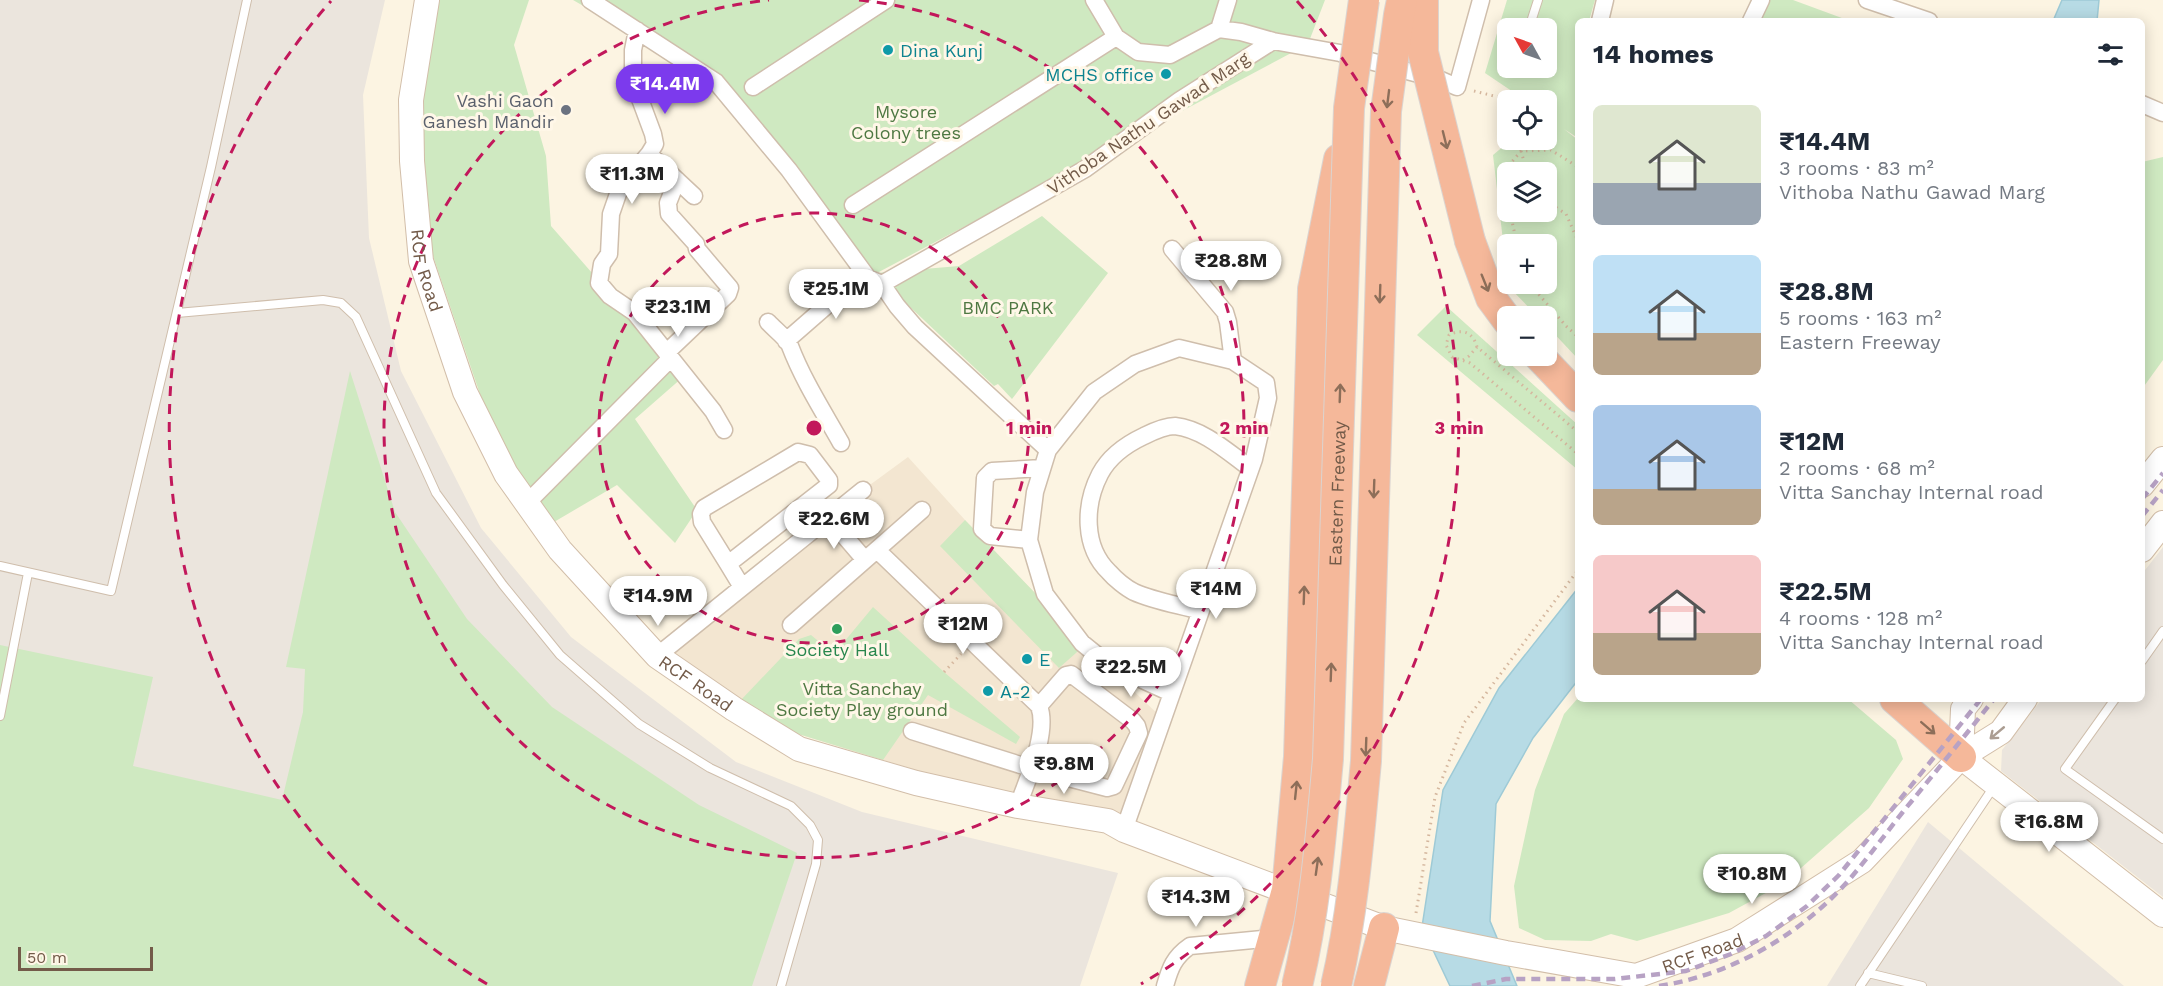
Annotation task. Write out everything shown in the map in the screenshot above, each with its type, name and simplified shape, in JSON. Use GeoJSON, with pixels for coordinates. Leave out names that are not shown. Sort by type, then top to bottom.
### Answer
{"type":"FeatureCollection","features":[{"type":"Feature","properties":{"kind":"highway","name":"Eastern Freeway"},"geometry":{"type":"LineString","coordinates":[[1297,986],[1304,956],[1321,837],[1328,759],[1348,108],[1364,0]]}},
{"type":"Feature","properties":{"kind":"highway","name":"Eastern Freeway"},"geometry":{"type":"LineString","coordinates":[[1336,986],[1359,841],[1366,761],[1386,111],[1402,0]]}},
{"type":"Feature","properties":{"kind":"highway"},"geometry":{"type":"LineString","coordinates":[[1423,0],[1423,52],[1470,241],[1491,298],[1497,306]]}},
{"type":"Feature","properties":{"kind":"highway"},"geometry":{"type":"LineString","coordinates":[[1260,986],[1287,890],[1299,757],[1313,289],[1348,108]]}},
{"type":"Feature","properties":{"kind":"highway"},"geometry":{"type":"LineString","coordinates":[[1549,366],[1575,394]]}},
{"type":"Feature","properties":{"kind":"highway"},"geometry":{"type":"LineString","coordinates":[[1898,702],[1961,757]]}},
{"type":"Feature","properties":{"kind":"highway"},"geometry":{"type":"LineString","coordinates":[[1369,986],[1384,928]]}},
{"type":"Feature","properties":{"kind":"street","name":"RCF Road"},"geometry":{"type":"LineString","coordinates":[[427,0],[411,100],[412,161],[421,261],[465,392],[506,474],[560,550],[657,656],[734,709],[799,749],[906,781],[1018,806],[1108,821],[1124,830],[1384,928],[1636,976],[1737,940],[1862,861],[1961,757],[2001,732],[2023,702]]}},
{"type":"Feature","properties":{"kind":"street"},"geometry":{"type":"LineString","coordinates":[[592,0],[716,82],[789,170],[868,279],[882,284],[915,327],[1016,423],[1048,450]]}},
{"type":"Feature","properties":{"kind":"street"},"geometry":{"type":"LineString","coordinates":[[753,87],[886,0]]}},
{"type":"Feature","properties":{"kind":"street"},"geometry":{"type":"LineString","coordinates":[[1094,0],[1116,37],[1138,52],[1170,55],[1219,28],[1272,41],[1340,53],[1441,80],[1456,87],[1481,0]]}},
{"type":"Feature","properties":{"kind":"street"},"geometry":{"type":"LineString","coordinates":[[1219,28],[1228,0]]}},
{"type":"Feature","properties":{"kind":"street"},"geometry":{"type":"LineString","coordinates":[[1601,18],[1605,0]]}},
{"type":"Feature","properties":{"kind":"street"},"geometry":{"type":"LineString","coordinates":[[1752,18],[1761,0]]}},
{"type":"Feature","properties":{"kind":"street"},"geometry":{"type":"LineString","coordinates":[[1867,0],[1920,18]]}},
{"type":"Feature","properties":{"kind":"street"},"geometry":{"type":"LineString","coordinates":[[637,30],[633,50],[633,80],[655,144],[620,188],[611,214],[609,254],[602,264],[599,283],[610,296],[635,313],[713,411],[724,430]]}},
{"type":"Feature","properties":{"kind":"street"},"geometry":{"type":"LineString","coordinates":[[854,205],[1116,37]]}},
{"type":"Feature","properties":{"kind":"street","name":"Vithoba Nathu Gawad Marg"},"geometry":{"type":"LineString","coordinates":[[882,284],[1085,169],[1180,100],[1272,41]]}},
{"type":"Feature","properties":{"kind":"street"},"geometry":{"type":"LineString","coordinates":[[2145,105],[2163,113]]}},
{"type":"Feature","properties":{"kind":"street"},"geometry":{"type":"LineString","coordinates":[[649,154],[694,195]]}},
{"type":"Feature","properties":{"kind":"street"},"geometry":{"type":"LineString","coordinates":[[527,503],[728,294],[730,288],[669,214],[668,203],[677,180]]}},
{"type":"Feature","properties":{"kind":"street"},"geometry":{"type":"LineString","coordinates":[[1172,249],[1225,312],[1233,361]]}},
{"type":"Feature","properties":{"kind":"street"},"geometry":{"type":"LineString","coordinates":[[786,340],[864,273]]}},
{"type":"Feature","properties":{"kind":"street"},"geometry":{"type":"LineString","coordinates":[[768,322],[790,345],[807,384],[841,443]]}},
{"type":"Feature","properties":{"kind":"street"},"geometry":{"type":"LineString","coordinates":[[1124,830],[1251,468],[1268,398],[1266,383],[1233,361],[1179,348],[1135,364],[1094,392],[1048,450],[1035,492],[1029,540],[1045,594],[1082,643],[1108,664],[1171,693]]}},
{"type":"Feature","properties":{"kind":"street"},"geometry":{"type":"LineString","coordinates":[[1200,611],[1133,592],[1107,571],[1092,547],[1087,519],[1092,495],[1100,473],[1115,455],[1136,440],[1156,430],[1173,426],[1195,430],[1251,468]]}},
{"type":"Feature","properties":{"kind":"street"},"geometry":{"type":"LineString","coordinates":[[728,564],[829,486],[829,480],[810,455],[798,452],[704,508],[701,514],[702,522],[742,587]]}},
{"type":"Feature","properties":{"kind":"street"},"geometry":{"type":"LineString","coordinates":[[2145,481],[2163,459]]}},
{"type":"Feature","properties":{"kind":"street"},"geometry":{"type":"LineString","coordinates":[[1029,540],[990,536],[982,529],[985,478],[992,471],[1042,468]]}},
{"type":"Feature","properties":{"kind":"street"},"geometry":{"type":"LineString","coordinates":[[657,656],[863,490]]}},
{"type":"Feature","properties":{"kind":"street"},"geometry":{"type":"LineString","coordinates":[[791,625],[922,510]]}},
{"type":"Feature","properties":{"kind":"street"},"geometry":{"type":"LineString","coordinates":[[828,518],[973,641],[1039,706],[1043,717],[1042,726],[1018,806]]}},
{"type":"Feature","properties":{"kind":"street"},"geometry":{"type":"LineString","coordinates":[[2145,546],[2163,523]]}},
{"type":"Feature","properties":{"kind":"street"},"geometry":{"type":"LineString","coordinates":[[912,731],[1030,768],[1107,788],[1114,786],[1118,782],[1139,733],[1137,726],[1071,674],[1066,675],[1039,706]]}},
{"type":"Feature","properties":{"kind":"street"},"geometry":{"type":"LineString","coordinates":[[1969,702],[1963,709],[1961,757],[2163,915]]}},
{"type":"Feature","properties":{"kind":"street"},"geometry":{"type":"LineString","coordinates":[[1165,986],[1171,965],[1179,954],[1190,946],[1273,938]]}},
{"type":"Feature","properties":{"kind":"lane"},"geometry":{"type":"LineString","coordinates":[[0,566],[111,591],[211,167],[247,0]]}},
{"type":"Feature","properties":{"kind":"lane"},"geometry":{"type":"LineString","coordinates":[[1532,18],[1538,0]]}},
{"type":"Feature","properties":{"kind":"lane"},"geometry":{"type":"LineString","coordinates":[[177,313],[323,300],[341,303],[356,317],[384,383],[436,493],[503,585],[560,655],[639,724],[710,768],[791,806],[810,825],[818,840],[816,864],[781,986]]}},
{"type":"Feature","properties":{"kind":"lane"},"geometry":{"type":"LineString","coordinates":[[0,716],[28,573]]}},
{"type":"Feature","properties":{"kind":"lane"},"geometry":{"type":"LineString","coordinates":[[2145,657],[2163,631]]}},
{"type":"Feature","properties":{"kind":"lane"},"geometry":{"type":"LineString","coordinates":[[2113,702],[2065,769],[2163,839]]}},
{"type":"Feature","properties":{"kind":"lane"},"geometry":{"type":"LineString","coordinates":[[1860,986],[1995,785]]}},
{"type":"Feature","properties":{"kind":"lane"},"geometry":{"type":"LineString","coordinates":[[1868,973],[1922,986]]}},
{"type":"Feature","properties":{"kind":"path"},"geometry":{"type":"LineString","coordinates":[[1456,87],[1497,97]]}},
{"type":"Feature","properties":{"kind":"path"},"geometry":{"type":"LineString","coordinates":[[1512,162],[1521,151],[1551,150],[1575,165]]}},
{"type":"Feature","properties":{"kind":"path"},"geometry":{"type":"LineString","coordinates":[[1521,151],[1524,162]]}},
{"type":"Feature","properties":{"kind":"path"},"geometry":{"type":"LineString","coordinates":[[1557,208],[1566,214],[1575,234]]}},
{"type":"Feature","properties":{"kind":"path"},"geometry":{"type":"LineString","coordinates":[[1538,294],[1575,334]]}},
{"type":"Feature","properties":{"kind":"path"},"geometry":{"type":"LineString","coordinates":[[1575,429],[1477,347],[1474,338],[1468,332],[1457,331],[1449,335],[1446,345],[1452,357],[1470,363],[1575,451]]}},
{"type":"Feature","properties":{"kind":"path"},"geometry":{"type":"LineString","coordinates":[[1462,360],[1477,347]]}},
{"type":"Feature","properties":{"kind":"path"},"geometry":{"type":"LineString","coordinates":[[1413,935],[1435,796],[1464,723],[1575,574]]}},
{"type":"Feature","properties":{"kind":"path"},"geometry":{"type":"LineString","coordinates":[[944,672],[973,641]]}},
{"type":"Feature","properties":{"kind":"shaded area"},"geometry":{"type":"Polygon","coordinates":[[[0,0],[385,0],[363,95],[369,238],[401,371],[481,528],[571,637],[736,762],[862,812],[1118,873],[1080,986],[0,986],[0,0]]]}},
{"type":"Feature","properties":{"kind":"shaded area"},"geometry":{"type":"Polygon","coordinates":[[[908,457],[1085,645],[1161,717],[1124,826],[922,772],[795,733],[669,656],[863,490],[908,457]]]}},
{"type":"Feature","properties":{"kind":"shaded area"},"geometry":{"type":"Polygon","coordinates":[[[2163,547],[2163,897],[2001,771],[2002,750],[2040,702],[2145,702],[2145,570],[2163,547]]]}},
{"type":"Feature","properties":{"kind":"shaded area"},"geometry":{"type":"Polygon","coordinates":[[[1928,822],[2124,986],[1827,986],[1928,822]]]}},
{"type":"Feature","properties":{"kind":"green space"},"geometry":{"type":"Polygon","coordinates":[[[436,0],[529,0],[514,45],[546,156],[551,226],[683,377],[635,419],[697,510],[675,543],[617,485],[554,522],[519,478],[483,403],[432,253],[421,117],[436,0]]]}},
{"type":"Feature","properties":{"kind":"green space","name":"Mysore Colony trees"},"geometry":{"type":"Polygon","coordinates":[[[573,0],[1325,0],[1308,44],[877,273],[959,266],[1042,216],[1108,273],[1012,399],[998,384],[994,386],[875,274],[716,82],[573,0]]]}},
{"type":"Feature","properties":{"kind":"green space"},"geometry":{"type":"Polygon","coordinates":[[[1507,0],[1595,0],[1590,18],[1575,18],[1575,136],[1564,129],[1575,138],[1575,356],[1557,337],[1557,306],[1527,306],[1516,294],[1557,294],[1557,234],[1502,234],[1501,222],[1557,222],[1557,162],[1497,162],[1497,189],[1493,155],[1499,150],[1557,150],[1557,90],[1510,90],[1485,73],[1497,33],[1497,78],[1557,78],[1557,18],[1502,18],[1507,0]]]}},
{"type":"Feature","properties":{"kind":"green space"},"geometry":{"type":"Polygon","coordinates":[[[1767,0],[1793,0],[1842,18],[1758,18],[1767,0]]]}},
{"type":"Feature","properties":{"kind":"green space"},"geometry":{"type":"Polygon","coordinates":[[[2163,157],[2163,360],[2145,385],[2145,161],[2163,157]]]}},
{"type":"Feature","properties":{"kind":"green space"},"geometry":{"type":"Polygon","coordinates":[[[1446,306],[1497,352],[1497,366],[1513,366],[1575,422],[1575,467],[1417,335],[1446,306]]]}},
{"type":"Feature","properties":{"kind":"green space"},"geometry":{"type":"Polygon","coordinates":[[[350,371],[395,512],[467,619],[552,707],[699,805],[797,853],[752,986],[0,986],[0,645],[153,677],[133,766],[282,800],[303,712],[305,669],[286,667],[350,371]]]}},
{"type":"Feature","properties":{"kind":"green space"},"geometry":{"type":"Polygon","coordinates":[[[965,520],[1085,645],[1059,668],[940,546],[965,520]]]}},
{"type":"Feature","properties":{"kind":"green space","name":"Vitta Sanchay Society Play ground"},"geometry":{"type":"Polygon","coordinates":[[[873,607],[1020,737],[1016,744],[928,695],[883,760],[795,733],[740,701],[799,639],[811,635],[834,654],[873,607]]]}},
{"type":"Feature","properties":{"kind":"green space"},"geometry":{"type":"Polygon","coordinates":[[[1575,701],[1852,702],[1896,740],[1903,759],[1869,808],[1784,883],[1729,913],[1637,941],[1611,934],[1591,941],[1545,940],[1519,928],[1514,886],[1535,790],[1564,714],[1575,701]]]}},
{"type":"Feature","properties":{"kind":"water"},"geometry":{"type":"Polygon","coordinates":[[[2062,0],[2099,0],[2097,18],[2054,18],[2062,0]]]}},
{"type":"Feature","properties":{"kind":"water"},"geometry":{"type":"Polygon","coordinates":[[[1575,592],[1575,684],[1533,738],[1496,804],[1490,921],[1517,986],[1450,986],[1422,927],[1443,790],[1499,688],[1575,592]]]}},
{"type":"Feature","properties":{"kind":"railway"},"geometry":{"type":"LineString","coordinates":[[2145,495],[2163,473]]}},
{"type":"Feature","properties":{"kind":"railway"},"geometry":{"type":"LineString","coordinates":[[2145,512],[2163,490]]}},
{"type":"Feature","properties":{"kind":"railway"},"geometry":{"type":"LineString","coordinates":[[1472,986],[1506,979],[1615,979],[1686,971],[1731,954],[1766,936],[1807,906],[1839,875],[1979,702]]}},
{"type":"Feature","properties":{"kind":"railway"},"geometry":{"type":"LineString","coordinates":[[1659,986],[1686,981],[1738,962],[1762,950],[1808,919],[1829,901],[1855,873],[1992,702]]}},
{"type":"Feature","properties":{"kind":"place","name":"Dina Kunj"},"geometry":{"type":"Point","coordinates":[888,50]}},
{"type":"Feature","properties":{"kind":"place","name":"MCHS office"},"geometry":{"type":"Point","coordinates":[1166,74]}},
{"type":"Feature","properties":{"kind":"place","name":"Vashi Gaon Ganesh Mandir"},"geometry":{"type":"Point","coordinates":[566,110]}},
{"type":"Feature","properties":{"kind":"place","name":"Society Hall"},"geometry":{"type":"Point","coordinates":[837,629]}},
{"type":"Feature","properties":{"kind":"place","name":"E"},"geometry":{"type":"Point","coordinates":[1027,659]}},
{"type":"Feature","properties":{"kind":"place","name":"A-2"},"geometry":{"type":"Point","coordinates":[988,691]}},
{"type":"Feature","properties":{"kind":"park label","name":"BMC PARK"},"geometry":{"type":"Point","coordinates":[1008,307]}}]}
